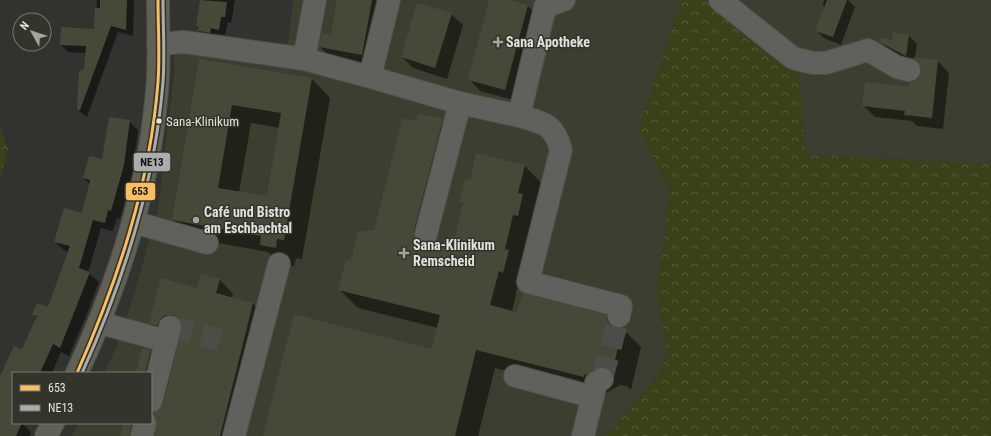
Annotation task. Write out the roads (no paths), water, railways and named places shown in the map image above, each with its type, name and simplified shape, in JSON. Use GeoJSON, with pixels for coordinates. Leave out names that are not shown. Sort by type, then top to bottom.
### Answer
{"type":"FeatureCollection","features":[{"type":"Feature","properties":{"kind":"main road"},"geometry":{"type":"LineString","coordinates":[[77,372],[100,323],[130,238],[149,154],[157,90],[158,0]]}},
{"type":"Feature","properties":{"kind":"main road"},"geometry":{"type":"LineString","coordinates":[[46,436],[52,424]]}},
{"type":"Feature","properties":{"kind":"lane"},"geometry":{"type":"LineString","coordinates":[[304,59],[315,0]]}},
{"type":"Feature","properties":{"kind":"lane"},"geometry":{"type":"LineString","coordinates":[[370,77],[389,0]]}},
{"type":"Feature","properties":{"kind":"lane"},"geometry":{"type":"LineString","coordinates":[[720,0],[793,58],[812,63],[826,63],[868,50],[897,67],[909,70]]}},
{"type":"Feature","properties":{"kind":"lane"},"geometry":{"type":"LineString","coordinates":[[519,116],[550,2]]}},
{"type":"Feature","properties":{"kind":"lane"},"geometry":{"type":"LineString","coordinates":[[158,44],[184,42],[304,59],[460,104],[519,116],[547,125],[557,136],[561,150],[528,282],[621,306],[619,316]]}},
{"type":"Feature","properties":{"kind":"lane"},"geometry":{"type":"LineString","coordinates":[[426,234],[460,104]]}},
{"type":"Feature","properties":{"kind":"lane"},"geometry":{"type":"LineString","coordinates":[[133,222],[207,243]]}},
{"type":"Feature","properties":{"kind":"lane"},"geometry":{"type":"LineString","coordinates":[[236,435],[279,264]]}},
{"type":"Feature","properties":{"kind":"lane"},"geometry":{"type":"LineString","coordinates":[[100,323],[168,334],[152,397]]}},
{"type":"Feature","properties":{"kind":"lane"},"geometry":{"type":"LineString","coordinates":[[515,376],[598,388],[583,436]]}},
{"type":"Feature","properties":{"kind":"lane"},"geometry":{"type":"LineString","coordinates":[[142,436],[145,424]]}},
{"type":"Feature","properties":{"kind":"tunnel"},"geometry":{"type":"LineString","coordinates":[[602,379],[619,316]]}},
{"type":"Feature","properties":{"kind":"tunnel"},"geometry":{"type":"LineString","coordinates":[[170,327],[220,340]]}},
{"type":"Feature","properties":{"kind":"place","name":"Sana Apotheke"},"geometry":{"type":"Point","coordinates":[498,42]}},
{"type":"Feature","properties":{"kind":"place","name":"Sana-Klinikum"},"geometry":{"type":"Point","coordinates":[159,121]}},
{"type":"Feature","properties":{"kind":"place","name":"Café und Bistro am Eschbachtal"},"geometry":{"type":"Point","coordinates":[196,220]}},
{"type":"Feature","properties":{"kind":"place","name":"Sana-Klinikum Remscheid"},"geometry":{"type":"Point","coordinates":[404,253]}}]}
